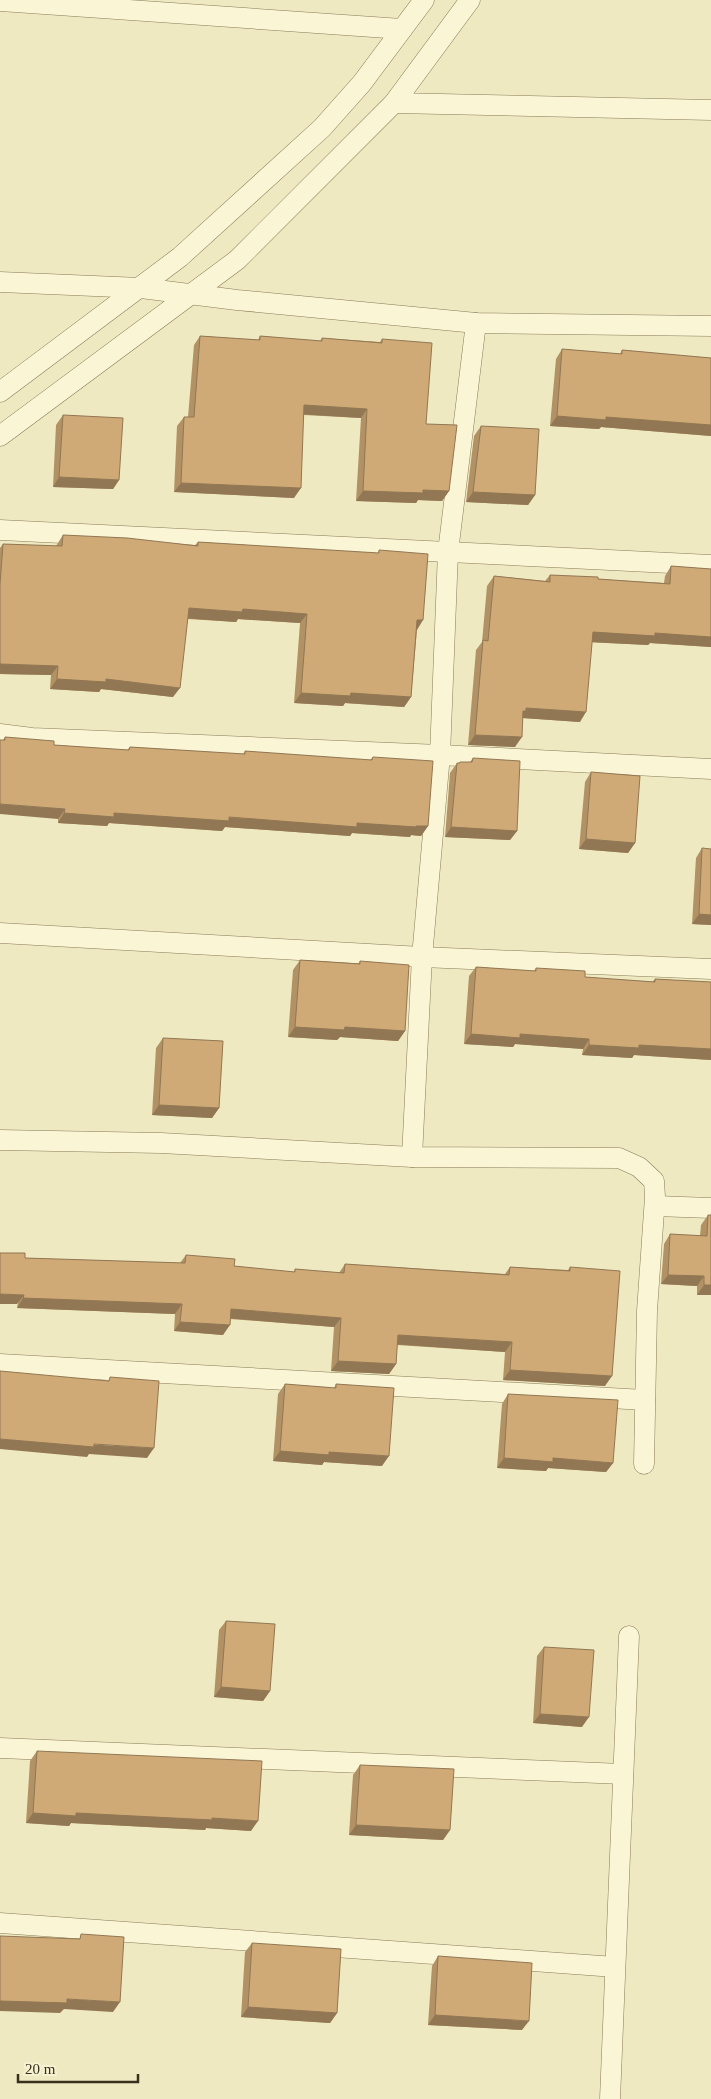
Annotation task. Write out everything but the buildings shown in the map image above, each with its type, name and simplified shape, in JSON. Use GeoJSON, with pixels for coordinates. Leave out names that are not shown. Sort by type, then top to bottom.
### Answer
{"type":"FeatureCollection","features":[{"type":"Feature","properties":{"kind":"lane"},"geometry":{"type":"LineString","coordinates":[[0,392],[180,257],[322,128],[362,83],[424,0]]}},
{"type":"Feature","properties":{"kind":"lane"},"geometry":{"type":"LineString","coordinates":[[0,436],[237,260],[394,103],[470,0]]}},
{"type":"Feature","properties":{"kind":"lane"},"geometry":{"type":"LineString","coordinates":[[0,1],[402,29]]}},
{"type":"Feature","properties":{"kind":"lane"},"geometry":{"type":"LineString","coordinates":[[394,103],[711,110]]}},
{"type":"Feature","properties":{"kind":"lane"},"geometry":{"type":"LineString","coordinates":[[0,282],[141,288],[476,323],[711,326]]}},
{"type":"Feature","properties":{"kind":"lane"},"geometry":{"type":"LineString","coordinates":[[412,1157],[422,957],[440,755],[448,552],[476,323]]}},
{"type":"Feature","properties":{"kind":"lane"},"geometry":{"type":"LineString","coordinates":[[0,530],[711,565]]}},
{"type":"Feature","properties":{"kind":"lane"},"geometry":{"type":"LineString","coordinates":[[0,734],[32,738],[440,755],[711,769]]}},
{"type":"Feature","properties":{"kind":"lane"},"geometry":{"type":"LineString","coordinates":[[0,933],[422,957],[711,969]]}},
{"type":"Feature","properties":{"kind":"lane"},"geometry":{"type":"LineString","coordinates":[[0,1140],[160,1143],[412,1157],[619,1158],[640,1167],[654,1181],[655,1206],[647,1311],[644,1464]]}},
{"type":"Feature","properties":{"kind":"lane"},"geometry":{"type":"LineString","coordinates":[[655,1206],[711,1208]]}},
{"type":"Feature","properties":{"kind":"lane"},"geometry":{"type":"LineString","coordinates":[[0,1364],[645,1400]]}},
{"type":"Feature","properties":{"kind":"lane"},"geometry":{"type":"LineString","coordinates":[[610,2099],[629,1636]]}},
{"type":"Feature","properties":{"kind":"lane"},"geometry":{"type":"LineString","coordinates":[[0,1748],[623,1774]]}},
{"type":"Feature","properties":{"kind":"lane"},"geometry":{"type":"LineString","coordinates":[[0,1923],[615,1967]]}}]}
